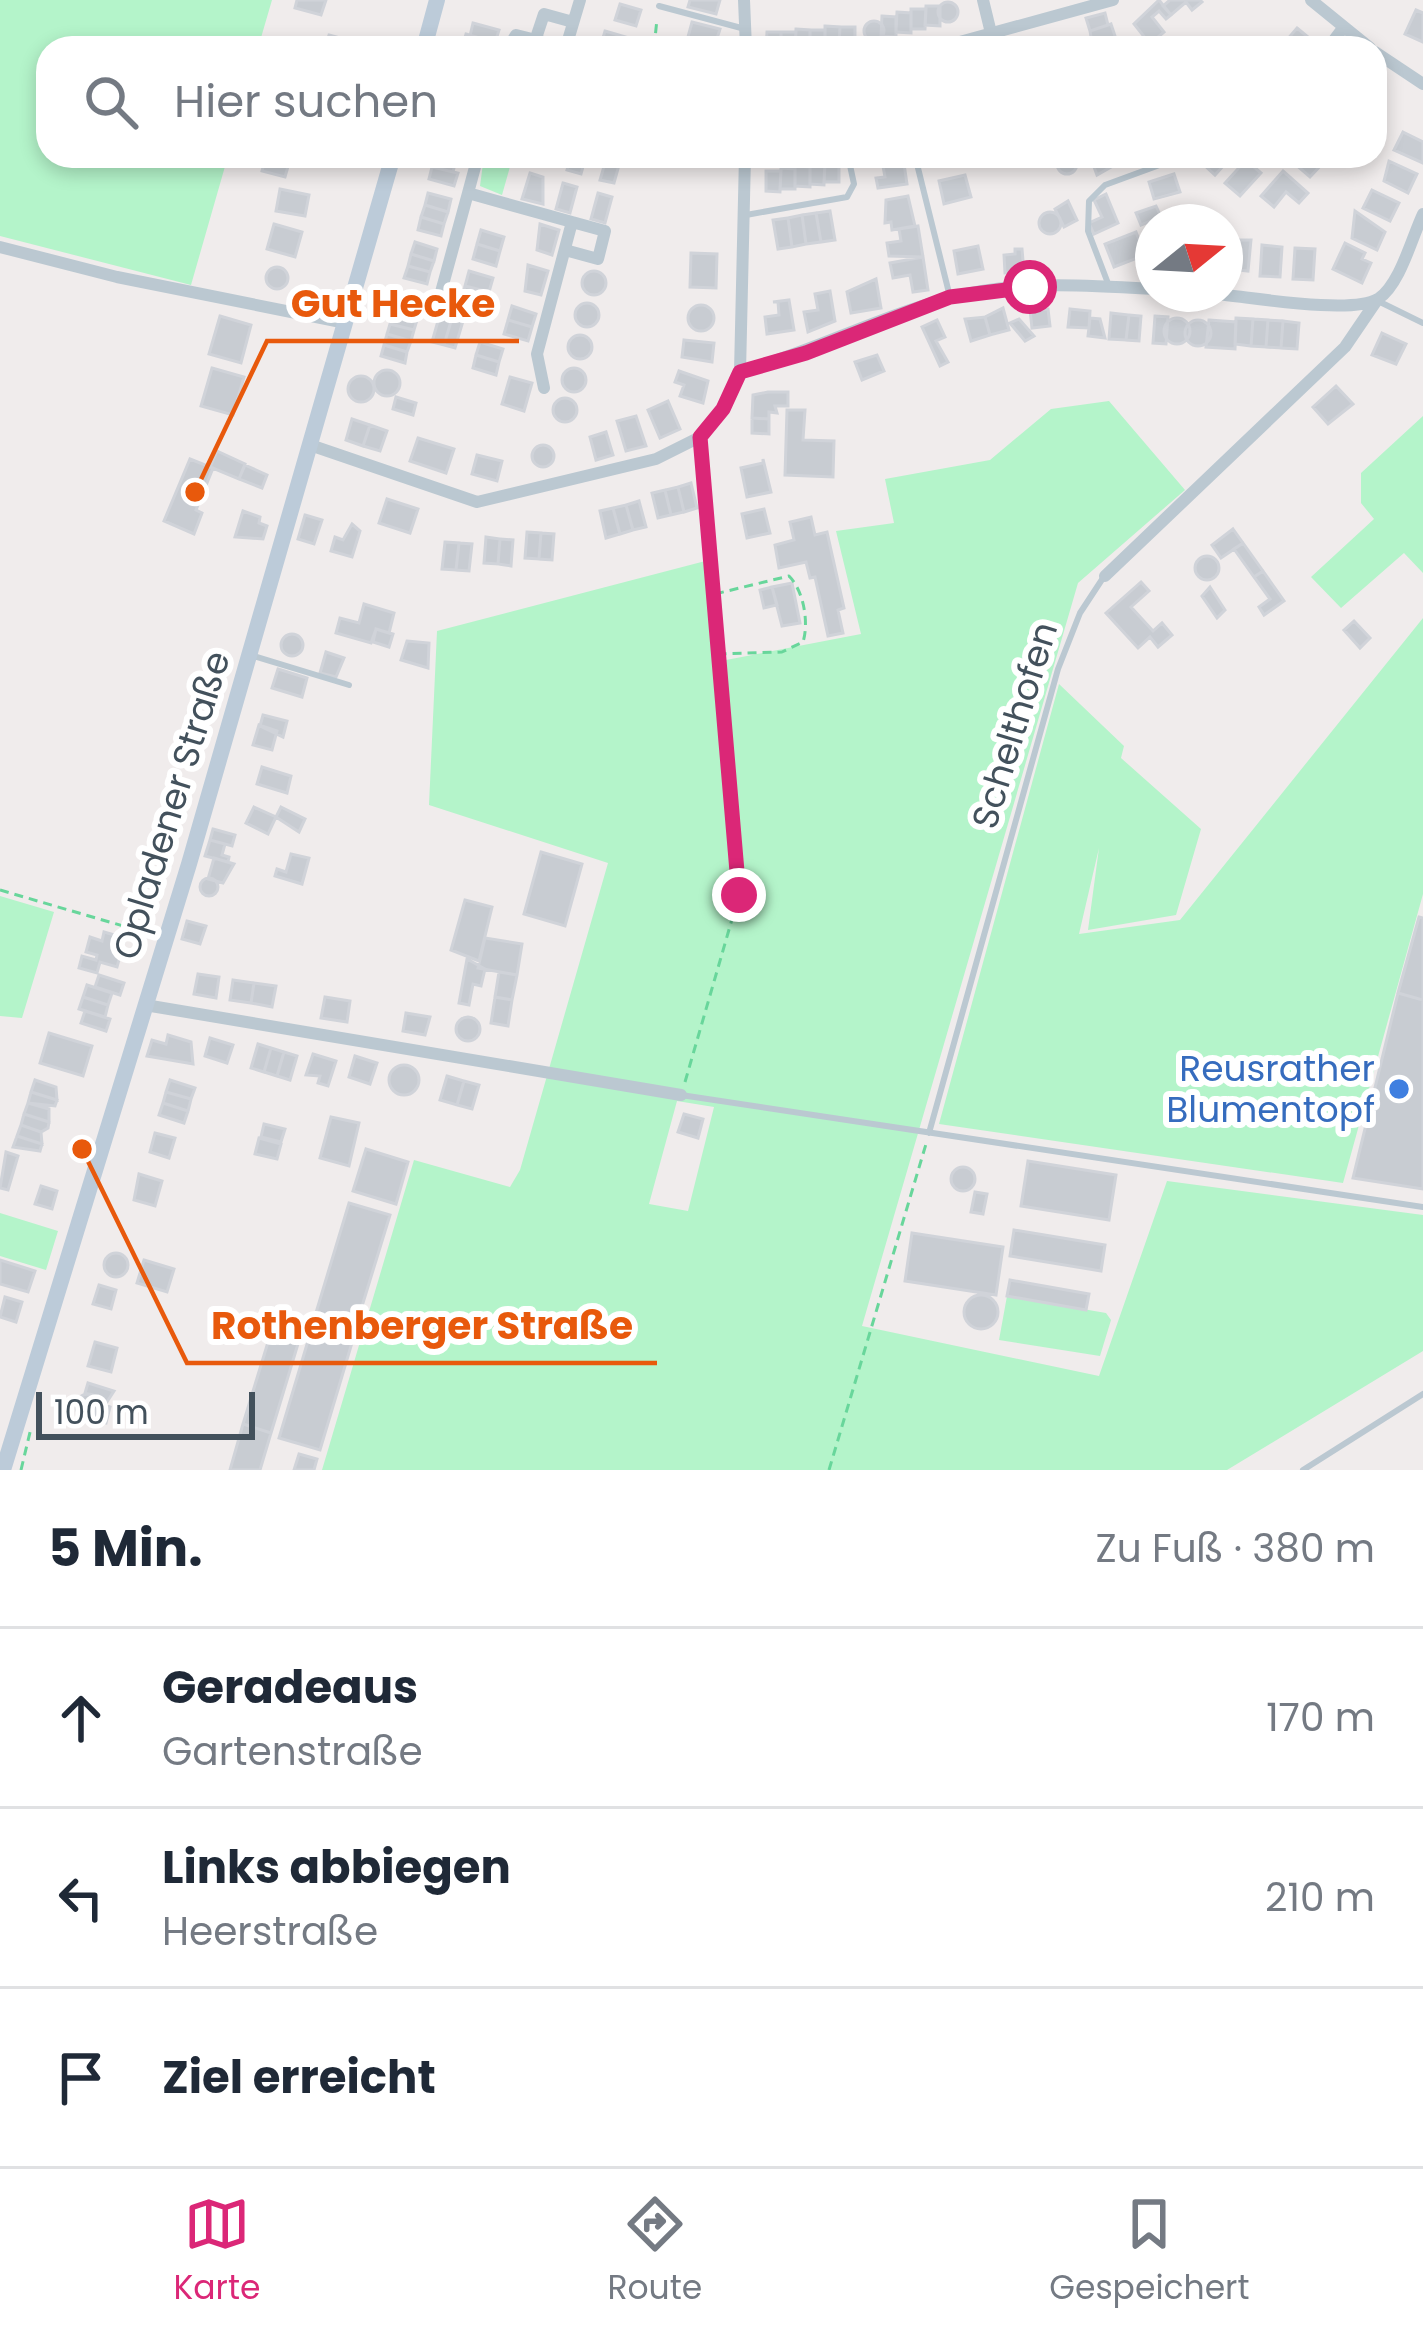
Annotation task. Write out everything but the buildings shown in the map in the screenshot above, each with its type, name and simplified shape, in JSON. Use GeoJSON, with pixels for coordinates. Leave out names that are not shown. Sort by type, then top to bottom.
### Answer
{"type":"FeatureCollection","features":[{"type":"Feature","properties":{"kind":"main road"},"geometry":{"type":"LineString","coordinates":[[427,36],[437,0]]}},
{"type":"Feature","properties":{"kind":"main road","name":"Opladener Straße"},"geometry":{"type":"LineString","coordinates":[[3,1470],[167,939],[390,168]]}},
{"type":"Feature","properties":{"kind":"street"},"geometry":{"type":"LineString","coordinates":[[570,36],[580,0]]}},
{"type":"Feature","properties":{"kind":"street"},"geometry":{"type":"LineString","coordinates":[[744,0],[745,36]]}},
{"type":"Feature","properties":{"kind":"street"},"geometry":{"type":"LineString","coordinates":[[983,0],[992,34]]}},
{"type":"Feature","properties":{"kind":"street"},"geometry":{"type":"LineString","coordinates":[[984,36],[1113,0]]}},
{"type":"Feature","properties":{"kind":"street"},"geometry":{"type":"LineString","coordinates":[[1311,0],[1354,36]]}},
{"type":"Feature","properties":{"kind":"street"},"geometry":{"type":"LineString","coordinates":[[537,36],[544,14],[573,22]]}},
{"type":"Feature","properties":{"kind":"street"},"geometry":{"type":"LineString","coordinates":[[1337,36],[1343,28]]}},
{"type":"Feature","properties":{"kind":"street"},"geometry":{"type":"LineString","coordinates":[[1387,60],[1423,84]]}},
{"type":"Feature","properties":{"kind":"street"},"geometry":{"type":"LineString","coordinates":[[441,292],[475,168]]}},
{"type":"Feature","properties":{"kind":"street"},"geometry":{"type":"LineString","coordinates":[[313,446],[477,502],[656,459],[700,437],[723,409],[740,372],[745,168]]}},
{"type":"Feature","properties":{"kind":"street"},"geometry":{"type":"LineString","coordinates":[[468,193],[604,231],[598,259],[565,250]]}},
{"type":"Feature","properties":{"kind":"street","name":"Schelthofen"},"geometry":{"type":"LineString","coordinates":[[1105,576],[1370,318],[1423,214]]}},
{"type":"Feature","properties":{"kind":"street"},"geometry":{"type":"LineString","coordinates":[[544,388],[536,354],[572,222]]}},
{"type":"Feature","properties":{"kind":"street"},"geometry":{"type":"LineString","coordinates":[[0,247],[116,277],[346,323]]}},
{"type":"Feature","properties":{"kind":"street"},"geometry":{"type":"LineString","coordinates":[[740,372],[806,353],[950,297],[1030,287],[1135,288]]}},
{"type":"Feature","properties":{"kind":"street"},"geometry":{"type":"LineString","coordinates":[[1243,296],[1352,305],[1377,300]]}},
{"type":"Feature","properties":{"kind":"street"},"geometry":{"type":"LineString","coordinates":[[145,1005],[681,1096]]}},
{"type":"Feature","properties":{"kind":"lane"},"geometry":{"type":"LineString","coordinates":[[659,6],[745,29]]}},
{"type":"Feature","properties":{"kind":"lane"},"geometry":{"type":"LineString","coordinates":[[743,215],[847,197],[854,184],[851,168]]}},
{"type":"Feature","properties":{"kind":"lane"},"geometry":{"type":"LineString","coordinates":[[918,168],[950,297]]}},
{"type":"Feature","properties":{"kind":"lane"},"geometry":{"type":"LineString","coordinates":[[1109,286],[1088,232],[1089,201],[1106,185],[1155,168]]}},
{"type":"Feature","properties":{"kind":"lane"},"geometry":{"type":"LineString","coordinates":[[1377,300],[1423,323]]}},
{"type":"Feature","properties":{"kind":"lane","name":"Schelthofen"},"geometry":{"type":"LineString","coordinates":[[929,1133],[1058,670],[1080,613],[1105,576]]}},
{"type":"Feature","properties":{"kind":"lane"},"geometry":{"type":"LineString","coordinates":[[251,655],[349,685]]}},
{"type":"Feature","properties":{"kind":"lane"},"geometry":{"type":"LineString","coordinates":[[681,1096],[1423,1207]]}},
{"type":"Feature","properties":{"kind":"lane"},"geometry":{"type":"LineString","coordinates":[[1303,1470],[1423,1394]]}},
{"type":"Feature","properties":{"kind":"path"},"geometry":{"type":"LineString","coordinates":[[655,36],[659,6]]}},
{"type":"Feature","properties":{"kind":"path"},"geometry":{"type":"LineString","coordinates":[[681,1096],[739,895],[700,437]]}},
{"type":"Feature","properties":{"kind":"path"},"geometry":{"type":"LineString","coordinates":[[713,594],[789,576],[797,585],[806,628],[803,641],[792,649],[718,654]]}},
{"type":"Feature","properties":{"kind":"path"},"geometry":{"type":"LineString","coordinates":[[0,890],[167,939]]}},
{"type":"Feature","properties":{"kind":"path"},"geometry":{"type":"LineString","coordinates":[[830,1470],[929,1133]]}},
{"type":"Feature","properties":{"kind":"green space"},"geometry":{"type":"Polygon","coordinates":[[[0,0],[272,0],[262,36],[36,36],[36,168],[225,168],[191,285],[0,236],[0,0]]]}},
{"type":"Feature","properties":{"kind":"green space"},"geometry":{"type":"Polygon","coordinates":[[[482,168],[510,168],[502,195],[480,186],[482,168]]]}},
{"type":"Feature","properties":{"kind":"green space"},"geometry":{"type":"Polygon","coordinates":[[[1109,401],[1185,490],[1078,583],[862,1326],[1099,1376],[1167,1181],[1423,1215],[1423,1351],[1227,1470],[322,1470],[414,1160],[510,1187],[520,1170],[608,863],[429,805],[437,631],[713,559],[726,660],[861,634],[836,531],[894,523],[885,479],[990,460],[1051,409],[1109,401]],[[677,1101],[649,1204],[688,1211],[714,1107],[677,1101]]]}},
{"type":"Feature","properties":{"kind":"green space"},"geometry":{"type":"Polygon","coordinates":[[[1423,416],[1423,573],[1404,553],[1341,608],[1311,577],[1374,519],[1361,503],[1361,473],[1423,416]]]}},
{"type":"Feature","properties":{"kind":"green space"},"geometry":{"type":"Polygon","coordinates":[[[1423,618],[1423,894],[1343,1183],[939,1124],[1059,684],[1124,746],[1121,758],[1201,829],[1176,915],[1088,930],[1099,848],[1079,934],[1180,920],[1423,618]]]}},
{"type":"Feature","properties":{"kind":"green space"},"geometry":{"type":"Polygon","coordinates":[[[0,896],[54,912],[22,1018],[0,1016],[0,896]]]}},
{"type":"Feature","properties":{"kind":"green space"},"geometry":{"type":"Polygon","coordinates":[[[0,1213],[58,1231],[46,1270],[0,1256],[0,1213]]]}},
{"type":"Feature","properties":{"kind":"green space"},"geometry":{"type":"Polygon","coordinates":[[[1007,1296],[1106,1313],[1111,1320],[1100,1356],[999,1340],[1007,1296]]]}},
{"type":"Feature","properties":{"kind":"place","name":"Gut Hecke"},"geometry":{"type":"Point","coordinates":[195,492]}},
{"type":"Feature","properties":{"kind":"place","name":"Reusrather Blumentopf"},"geometry":{"type":"Point","coordinates":[1399,1089]}},
{"type":"Feature","properties":{"kind":"place","name":"Rothenberger Straße"},"geometry":{"type":"Point","coordinates":[82,1149]}},
{"type":"Feature","properties":{"kind":"route"},"geometry":{"type":"LineString","coordinates":[[739,895],[700,437],[723,409],[740,372],[806,353],[950,297],[1030,287]]}}]}
